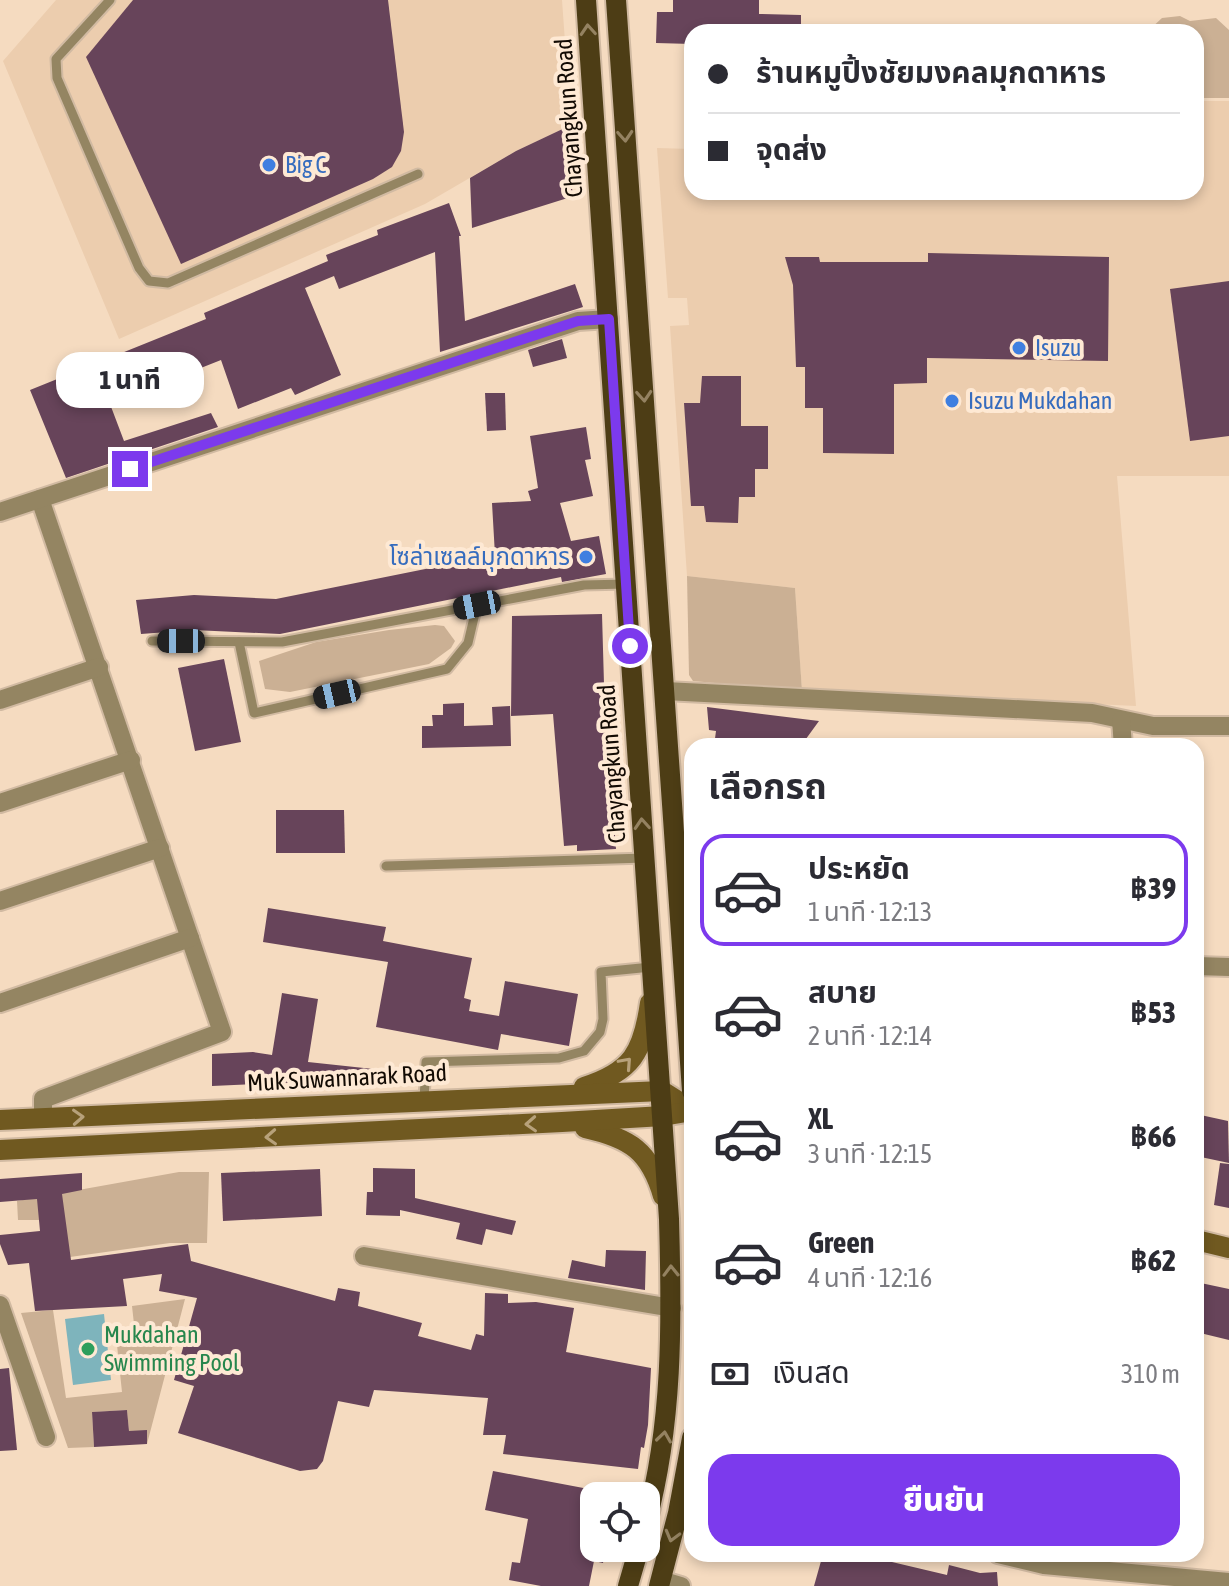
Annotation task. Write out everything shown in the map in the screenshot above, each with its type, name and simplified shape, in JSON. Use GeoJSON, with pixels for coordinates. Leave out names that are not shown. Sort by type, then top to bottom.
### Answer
{"type":"FeatureCollection","features":[{"type":"Feature","properties":{"kind":"main road","name":"Chayangkun Road"},"geometry":{"type":"LineString","coordinates":[[586,0],[669,1219],[672,1308],[669,1405],[655,1482]]}},
{"type":"Feature","properties":{"kind":"main road"},"geometry":{"type":"LineString","coordinates":[[616,0],[684,976]]}},
{"type":"Feature","properties":{"kind":"main road"},"geometry":{"type":"LineString","coordinates":[[590,61],[620,59]]}},
{"type":"Feature","properties":{"kind":"main road"},"geometry":{"type":"LineString","coordinates":[[557,1095],[610,1078],[626,1065],[640,1046],[647,1023],[653,975]]}},
{"type":"Feature","properties":{"kind":"main road"},"geometry":{"type":"LineString","coordinates":[[662,1091],[684,1105]]}},
{"type":"Feature","properties":{"kind":"main road","name":"Muk Suwannarak Road"},"geometry":{"type":"LineString","coordinates":[[0,1120],[662,1091]]}},
{"type":"Feature","properties":{"kind":"main road"},"geometry":{"type":"LineString","coordinates":[[232,1109],[232,1139]]}},
{"type":"Feature","properties":{"kind":"main road"},"geometry":{"type":"LineString","coordinates":[[0,1150],[562,1122],[663,1116],[684,1112]]}},
{"type":"Feature","properties":{"kind":"main road"},"geometry":{"type":"LineString","coordinates":[[562,1122],[615,1134],[636,1149],[655,1171],[669,1219]]}},
{"type":"Feature","properties":{"kind":"main road"},"geometry":{"type":"LineString","coordinates":[[1204,1242],[1229,1248]]}},
{"type":"Feature","properties":{"kind":"main road"},"geometry":{"type":"LineString","coordinates":[[660,1583],[684,1481]]}},
{"type":"Feature","properties":{"kind":"main road"},"geometry":{"type":"LineString","coordinates":[[628,1586],[635,1562]]}},
{"type":"Feature","properties":{"kind":"street"},"geometry":{"type":"LineString","coordinates":[[0,512],[578,321],[609,319]]}},
{"type":"Feature","properties":{"kind":"street"},"geometry":{"type":"LineString","coordinates":[[40,499],[222,1032],[43,1099],[43,1118]]}},
{"type":"Feature","properties":{"kind":"street"},"geometry":{"type":"LineString","coordinates":[[0,700],[99,667]]}},
{"type":"Feature","properties":{"kind":"street"},"geometry":{"type":"LineString","coordinates":[[665,691],[1092,713],[1153,726],[1229,726]]}},
{"type":"Feature","properties":{"kind":"street"},"geometry":{"type":"LineString","coordinates":[[1121,720],[1122,738]]}},
{"type":"Feature","properties":{"kind":"street"},"geometry":{"type":"LineString","coordinates":[[0,803],[131,760]]}},
{"type":"Feature","properties":{"kind":"street"},"geometry":{"type":"LineString","coordinates":[[0,901],[160,848]]}},
{"type":"Feature","properties":{"kind":"street"},"geometry":{"type":"LineString","coordinates":[[0,1003],[190,938]]}},
{"type":"Feature","properties":{"kind":"street"},"geometry":{"type":"LineString","coordinates":[[1204,966],[1229,967]]}},
{"type":"Feature","properties":{"kind":"street"},"geometry":{"type":"LineString","coordinates":[[364,1256],[672,1308]]}},
{"type":"Feature","properties":{"kind":"street"},"geometry":{"type":"LineString","coordinates":[[0,1305],[46,1437]]}},
{"type":"Feature","properties":{"kind":"street"},"geometry":{"type":"LineString","coordinates":[[1031,1562],[1229,1582]]}},
{"type":"Feature","properties":{"kind":"street"},"geometry":{"type":"LineString","coordinates":[[660,1583],[681,1586]]}},
{"type":"Feature","properties":{"kind":"lane"},"geometry":{"type":"LineString","coordinates":[[110,0],[56,59],[57,78],[139,268],[149,281],[168,283],[418,174]]}},
{"type":"Feature","properties":{"kind":"lane"},"geometry":{"type":"LineString","coordinates":[[152,641],[282,642],[584,585],[626,584]]}},
{"type":"Feature","properties":{"kind":"lane"},"geometry":{"type":"LineString","coordinates":[[239,642],[254,713],[447,669],[468,643],[477,605]]}},
{"type":"Feature","properties":{"kind":"lane"},"geometry":{"type":"LineString","coordinates":[[386,866],[645,858]]}},
{"type":"Feature","properties":{"kind":"lane"},"geometry":{"type":"LineString","coordinates":[[424,1100],[426,1062],[559,1058],[584,1051],[600,1032],[603,1019],[601,972],[653,975]]}},
{"type":"Feature","properties":{"kind":"shaded area","name":"Big C"},"geometry":{"type":"Polygon","coordinates":[[[56,0],[562,0],[571,125],[516,151],[425,204],[119,339],[3,61],[56,0]]]}},
{"type":"Feature","properties":{"kind":"shaded area"},"geometry":{"type":"Polygon","coordinates":[[[1180,16],[1190,21],[1216,18],[1229,30],[1229,98],[1204,98],[1204,24],[1156,24],[1162,18],[1180,16]]]}},
{"type":"Feature","properties":{"kind":"shaded area","name":"Isuzu Mukdahan"},"geometry":{"type":"Polygon","coordinates":[[[1204,101],[1229,101],[1229,476],[1117,476],[1136,706],[802,691],[795,588],[687,576],[670,326],[689,325],[687,298],[668,298],[657,148],[684,149],[684,200],[1204,200],[1204,101]]]}},
{"type":"Feature","properties":{"kind":"shaded area"},"geometry":{"type":"Polygon","coordinates":[[[687,576],[795,588],[802,691],[693,681],[689,675],[687,576]]]}},
{"type":"Feature","properties":{"kind":"shaded area"},"geometry":{"type":"Polygon","coordinates":[[[444,626],[455,641],[451,648],[429,664],[290,692],[265,689],[259,661],[316,642],[444,626]]]}},
{"type":"Feature","properties":{"kind":"shaded area"},"geometry":{"type":"Polygon","coordinates":[[[179,1172],[209,1172],[207,1243],[170,1243],[70,1257],[39,1220],[18,1220],[17,1201],[179,1172]]]}},
{"type":"Feature","properties":{"kind":"shaded area"},"geometry":{"type":"Polygon","coordinates":[[[185,1299],[147,1444],[146,1431],[129,1431],[127,1410],[92,1412],[94,1447],[68,1448],[21,1313],[53,1310],[66,1398],[122,1392],[117,1345],[136,1342],[132,1306],[185,1299]]]}},
{"type":"Feature","properties":{"kind":"water","name":"Mukdahan Swimming Pool"},"geometry":{"type":"Polygon","coordinates":[[[104,1314],[111,1380],[73,1385],[65,1319],[104,1314]]]}},
{"type":"Feature","properties":{"kind":"building","name":"Big C"},"geometry":{"type":"Polygon","coordinates":[[[133,0],[388,0],[404,132],[401,151],[392,167],[373,179],[181,264],[86,57],[133,0]]]}},
{"type":"Feature","properties":{"kind":"building"},"geometry":{"type":"Polygon","coordinates":[[[673,0],[759,0],[759,14],[801,15],[801,24],[684,24],[684,44],[656,43],[657,12],[673,12],[673,0]]]}},
{"type":"Feature","properties":{"kind":"building"},"geometry":{"type":"Polygon","coordinates":[[[571,125],[577,168],[567,171],[574,196],[472,228],[470,178],[516,151],[571,125]]]}},
{"type":"Feature","properties":{"kind":"building"},"geometry":{"type":"Polygon","coordinates":[[[449,203],[461,236],[465,321],[575,284],[583,307],[440,352],[435,252],[339,289],[334,276],[305,288],[341,375],[295,395],[291,388],[238,409],[221,360],[110,404],[124,441],[211,413],[218,427],[66,478],[30,390],[206,319],[204,313],[328,261],[326,255],[378,235],[377,230],[449,203]]]}},
{"type":"Feature","properties":{"kind":"building","name":"Isuzu"},"geometry":{"type":"Polygon","coordinates":[[[928,253],[1109,257],[1108,361],[927,358],[927,383],[894,384],[894,454],[823,453],[823,408],[805,408],[805,367],[796,367],[793,285],[785,257],[819,257],[820,262],[928,262],[928,253]]]}},
{"type":"Feature","properties":{"kind":"building"},"geometry":{"type":"Polygon","coordinates":[[[1229,281],[1229,436],[1190,441],[1170,289],[1229,281]]]}},
{"type":"Feature","properties":{"kind":"building"},"geometry":{"type":"Polygon","coordinates":[[[562,339],[567,358],[533,367],[528,350],[562,339]]]}},
{"type":"Feature","properties":{"kind":"building"},"geometry":{"type":"Polygon","coordinates":[[[702,376],[741,376],[741,426],[768,426],[768,469],[755,469],[755,497],[739,497],[738,523],[706,522],[704,506],[691,506],[684,403],[700,403],[702,376]]]}},
{"type":"Feature","properties":{"kind":"building"},"geometry":{"type":"Polygon","coordinates":[[[485,393],[505,393],[506,430],[487,431],[485,393]]]}},
{"type":"Feature","properties":{"kind":"building"},"geometry":{"type":"Polygon","coordinates":[[[586,427],[591,459],[585,460],[593,496],[560,503],[571,541],[599,536],[606,574],[562,582],[561,577],[280,634],[194,630],[141,634],[136,600],[194,595],[276,599],[495,555],[492,503],[531,501],[528,491],[538,488],[530,436],[586,427]]]}},
{"type":"Feature","properties":{"kind":"building"},"geometry":{"type":"Polygon","coordinates":[[[602,614],[616,849],[577,851],[577,845],[564,846],[553,714],[511,716],[512,616],[602,614]]]}},
{"type":"Feature","properties":{"kind":"building"},"geometry":{"type":"Polygon","coordinates":[[[224,659],[241,742],[195,751],[178,668],[224,659]]]}},
{"type":"Feature","properties":{"kind":"building"},"geometry":{"type":"Polygon","coordinates":[[[464,703],[464,726],[493,725],[492,707],[510,706],[511,746],[422,748],[422,726],[433,726],[432,715],[443,715],[443,704],[464,703]]]}},
{"type":"Feature","properties":{"kind":"building"},"geometry":{"type":"Polygon","coordinates":[[[707,707],[819,721],[807,738],[715,738],[716,731],[709,730],[707,707]]]}},
{"type":"Feature","properties":{"kind":"building"},"geometry":{"type":"Polygon","coordinates":[[[276,810],[344,810],[345,853],[276,853],[276,810]]]}},
{"type":"Feature","properties":{"kind":"building"},"geometry":{"type":"Polygon","coordinates":[[[268,908],[386,927],[383,941],[472,958],[464,998],[471,1000],[469,1011],[499,1016],[505,981],[578,994],[569,1046],[501,1034],[498,1050],[376,1027],[388,962],[263,942],[268,908]]]}},
{"type":"Feature","properties":{"kind":"building"},"geometry":{"type":"Polygon","coordinates":[[[282,993],[318,999],[308,1062],[392,1071],[392,1078],[212,1086],[212,1054],[253,1052],[272,1055],[282,993]]]}},
{"type":"Feature","properties":{"kind":"building"},"geometry":{"type":"Polygon","coordinates":[[[1204,1116],[1228,1121],[1229,1163],[1204,1158],[1204,1116]]]}},
{"type":"Feature","properties":{"kind":"building"},"geometry":{"type":"Polygon","coordinates":[[[1220,1163],[1229,1164],[1229,1208],[1214,1205],[1220,1163]]]}},
{"type":"Feature","properties":{"kind":"building"},"geometry":{"type":"Polygon","coordinates":[[[373,1168],[415,1169],[415,1198],[516,1221],[512,1235],[486,1229],[482,1245],[456,1239],[460,1223],[400,1210],[400,1216],[366,1215],[367,1192],[373,1192],[373,1168]]]}},
{"type":"Feature","properties":{"kind":"building"},"geometry":{"type":"Polygon","coordinates":[[[320,1169],[322,1216],[223,1221],[221,1173],[320,1169]]]}},
{"type":"Feature","properties":{"kind":"building"},"geometry":{"type":"Polygon","coordinates":[[[82,1173],[82,1190],[62,1194],[71,1260],[188,1244],[191,1261],[335,1301],[338,1288],[360,1292],[358,1306],[422,1323],[418,1336],[471,1350],[476,1334],[484,1336],[485,1293],[508,1294],[508,1303],[536,1302],[574,1308],[566,1352],[651,1368],[648,1425],[638,1469],[503,1454],[506,1435],[483,1435],[488,1398],[374,1390],[369,1407],[338,1401],[323,1461],[317,1469],[300,1471],[178,1433],[194,1386],[174,1380],[197,1298],[159,1291],[162,1274],[123,1279],[127,1306],[35,1311],[29,1263],[8,1265],[0,1244],[0,1235],[40,1231],[37,1199],[0,1202],[0,1179],[82,1173]]]}},
{"type":"Feature","properties":{"kind":"building"},"geometry":{"type":"Polygon","coordinates":[[[606,1250],[646,1251],[645,1290],[568,1278],[572,1260],[605,1267],[606,1250]]]}},
{"type":"Feature","properties":{"kind":"building"},"geometry":{"type":"Polygon","coordinates":[[[1204,1284],[1229,1289],[1229,1340],[1204,1334],[1204,1284]]]}},
{"type":"Feature","properties":{"kind":"building"},"geometry":{"type":"Polygon","coordinates":[[[9,1368],[17,1450],[0,1451],[0,1369],[9,1368]]]}},
{"type":"Feature","properties":{"kind":"building"},"geometry":{"type":"Polygon","coordinates":[[[127,1410],[129,1431],[147,1430],[147,1444],[94,1447],[92,1412],[127,1410]]]}},
{"type":"Feature","properties":{"kind":"building"},"geometry":{"type":"Polygon","coordinates":[[[493,1471],[580,1487],[580,1562],[594,1562],[589,1586],[541,1586],[509,1580],[512,1562],[520,1563],[528,1519],[485,1510],[493,1471]]]}},
{"type":"Feature","properties":{"kind":"building"},"geometry":{"type":"Polygon","coordinates":[[[821,1562],[892,1562],[947,1575],[949,1565],[980,1573],[997,1572],[998,1586],[814,1586],[821,1562]]]}},
{"type":"Feature","properties":{"kind":"place","name":"Big C"},"geometry":{"type":"Point","coordinates":[269,165]}},
{"type":"Feature","properties":{"kind":"place","name":"Isuzu"},"geometry":{"type":"Point","coordinates":[1019,348]}},
{"type":"Feature","properties":{"kind":"place","name":"Isuzu Mukdahan"},"geometry":{"type":"Point","coordinates":[952,401]}},
{"type":"Feature","properties":{"kind":"place","name":"โซล่าเซลล์มุกดาหาร"},"geometry":{"type":"Point","coordinates":[586,557]}},
{"type":"Feature","properties":{"kind":"place","name":"Mukdahan Swimming Pool"},"geometry":{"type":"Point","coordinates":[88,1349]}},
{"type":"Feature","properties":{"kind":"route"},"geometry":{"type":"LineString","coordinates":[[130,469],[578,321],[609,319],[630,646]]}}]}
